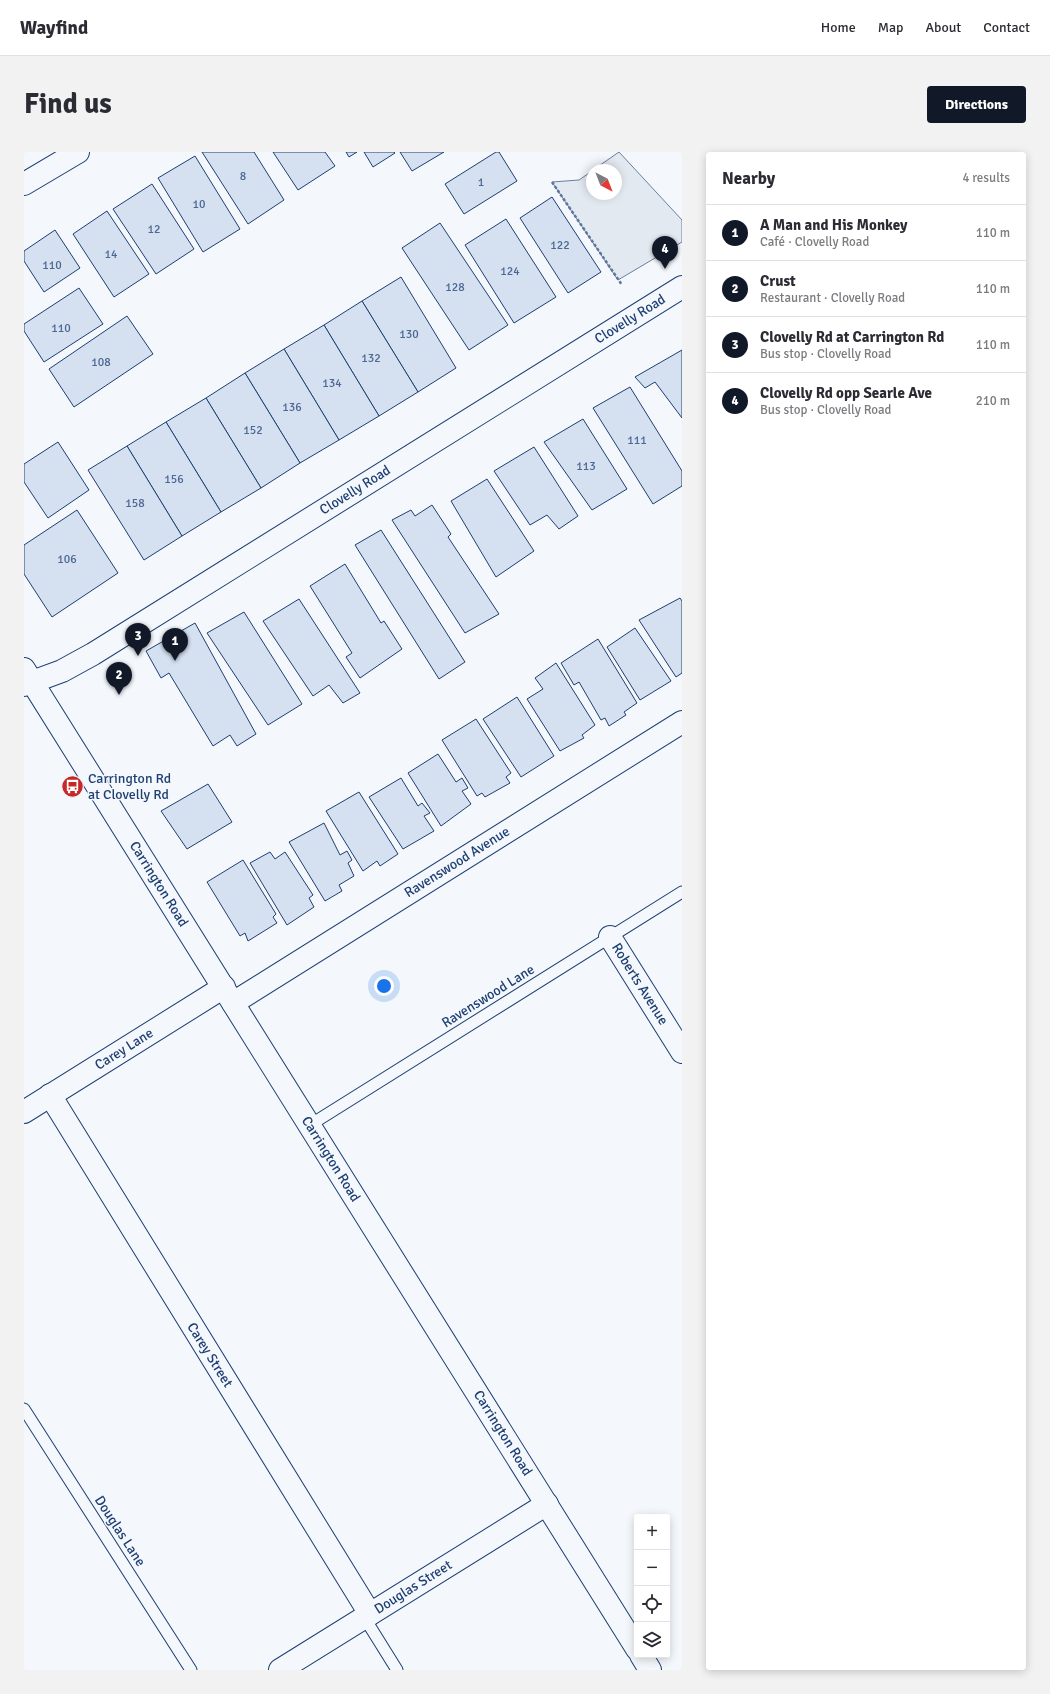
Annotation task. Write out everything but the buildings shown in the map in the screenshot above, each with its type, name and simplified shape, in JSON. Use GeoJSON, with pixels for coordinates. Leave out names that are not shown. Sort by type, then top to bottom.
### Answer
{"type":"FeatureCollection","features":[{"type":"Feature","properties":{"kind":"street"},"geometry":{"type":"LineString","coordinates":[[24,184],[78,152]]}},
{"type":"Feature","properties":{"kind":"street","name":"Clovelly Road"},"geometry":{"type":"LineString","coordinates":[[27,678],[62,671],[93,654],[682,287]]}},
{"type":"Feature","properties":{"kind":"street","name":"Carrington Road"},"geometry":{"type":"LineString","coordinates":[[27,678],[310,1125],[634,1644]]}},
{"type":"Feature","properties":{"kind":"street","name":"Ravenswood Avenue"},"geometry":{"type":"LineString","coordinates":[[228,995],[682,722]]}},
{"type":"Feature","properties":{"kind":"street","name":"Roberts Avenue"},"geometry":{"type":"LineString","coordinates":[[610,937],[682,1052]]}},
{"type":"Feature","properties":{"kind":"street","name":"Carey Lane"},"geometry":{"type":"LineString","coordinates":[[24,1112],[50,1095],[228,995]]}},
{"type":"Feature","properties":{"kind":"street","name":"Carey Street"},"geometry":{"type":"LineString","coordinates":[[50,1095],[367,1616]]}},
{"type":"Feature","properties":{"kind":"street","name":"Douglas Street"},"geometry":{"type":"LineString","coordinates":[[280,1670],[547,1504]]}},
{"type":"Feature","properties":{"kind":"street"},"geometry":{"type":"LineString","coordinates":[[643,1658],[650,1670]]}},
{"type":"Feature","properties":{"kind":"lane","name":"Ravenswood Lane"},"geometry":{"type":"LineString","coordinates":[[310,1125],[682,892]]}},
{"type":"Feature","properties":{"kind":"lane","name":"Douglas Lane"},"geometry":{"type":"LineString","coordinates":[[24,1409],[191,1670]]}},
{"type":"Feature","properties":{"kind":"lane"},"geometry":{"type":"LineString","coordinates":[[367,1616],[397,1670]]}},
{"type":"Feature","properties":{"kind":"path"},"geometry":{"type":"LineString","coordinates":[[552,182],[622,285]]}},
{"type":"Feature","properties":{"kind":"shaded area"},"geometry":{"type":"Polygon","coordinates":[[[619,152],[682,220],[682,242],[618,280],[552,182],[579,180],[586,175],[586,200],[622,200],[622,164],[602,164],[619,152]]]}},
{"type":"Feature","properties":{"kind":"place","name":"Clovelly Rd opp Searle Ave"},"geometry":{"type":"Point","coordinates":[665,269]}},
{"type":"Feature","properties":{"kind":"place","name":"Clovelly Rd at Carrington Rd"},"geometry":{"type":"Point","coordinates":[138,656]}},
{"type":"Feature","properties":{"kind":"place","name":"A Man and His Monkey"},"geometry":{"type":"Point","coordinates":[175,661]}},
{"type":"Feature","properties":{"kind":"place","name":"Crust"},"geometry":{"type":"Point","coordinates":[119,695]}},
{"type":"Feature","properties":{"kind":"place","name":"Carrington Rd at Clovelly Rd"},"geometry":{"type":"Point","coordinates":[72,786]}}]}
